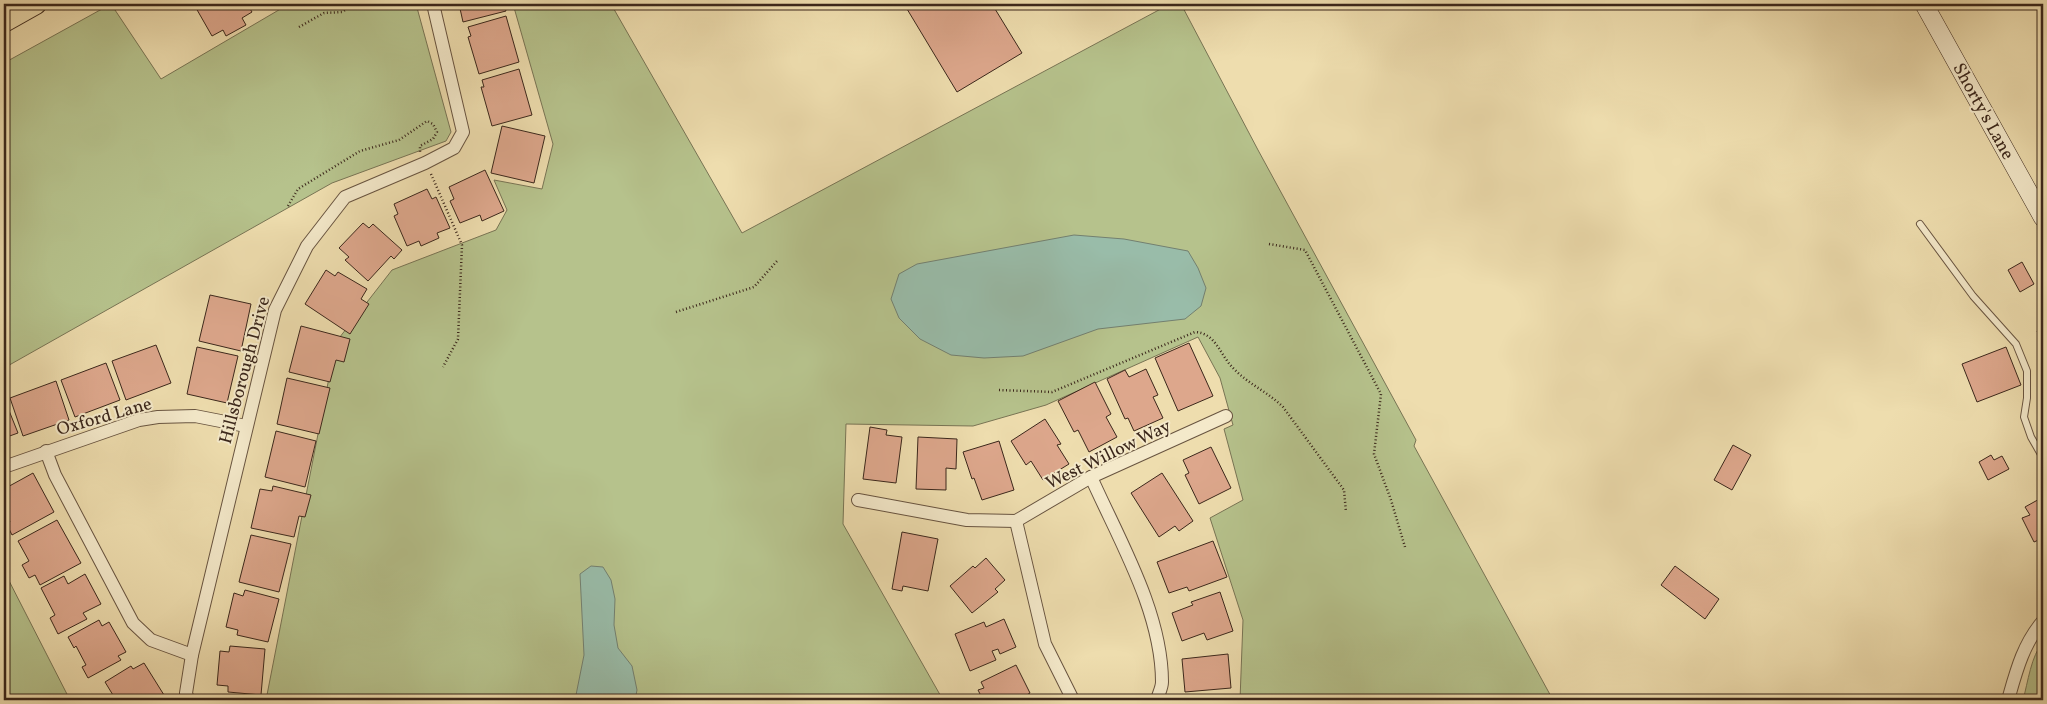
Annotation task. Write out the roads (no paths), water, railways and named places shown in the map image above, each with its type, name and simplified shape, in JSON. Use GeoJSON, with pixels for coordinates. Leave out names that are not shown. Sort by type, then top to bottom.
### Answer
{"type":"FeatureCollection","features":[{"type":"Feature","properties":{"kind":"main road"},"geometry":{"type":"LineString","coordinates":[[4,22],[36,4]]}},
{"type":"Feature","properties":{"kind":"main road","name":"Shorty's Lane"},"geometry":{"type":"LineString","coordinates":[[1924,4],[2043,218]]}},
{"type":"Feature","properties":{"kind":"street","name":"Hillsborough Drive"},"geometry":{"type":"LineString","coordinates":[[188,700],[186,694],[192,654],[275,310],[307,246],[346,197],[425,163],[454,148],[463,132],[433,4]]}},
{"type":"Feature","properties":{"kind":"street","name":"Oxford Lane"},"geometry":{"type":"LineString","coordinates":[[4,466],[139,420],[195,416],[246,426]]}},
{"type":"Feature","properties":{"kind":"street","name":"West Willow Way"},"geometry":{"type":"LineString","coordinates":[[1016,521],[1091,478],[1226,416]]}},
{"type":"Feature","properties":{"kind":"street"},"geometry":{"type":"LineString","coordinates":[[46,451],[55,475],[133,623],[151,640],[192,654]]}},
{"type":"Feature","properties":{"kind":"street"},"geometry":{"type":"LineString","coordinates":[[1091,478],[1142,590],[1156,636],[1162,684],[1156,700]]}},
{"type":"Feature","properties":{"kind":"street"},"geometry":{"type":"LineString","coordinates":[[858,500],[966,520],[1016,521],[1045,644],[1073,700]]}},
{"type":"Feature","properties":{"kind":"street"},"geometry":{"type":"LineString","coordinates":[[2008,700],[2021,659],[2033,633],[2043,621]]}},
{"type":"Feature","properties":{"kind":"lane"},"geometry":{"type":"LineString","coordinates":[[1920,224],[1973,296],[2016,344],[2028,371],[2024,418],[2031,437],[2043,458]]}}]}
